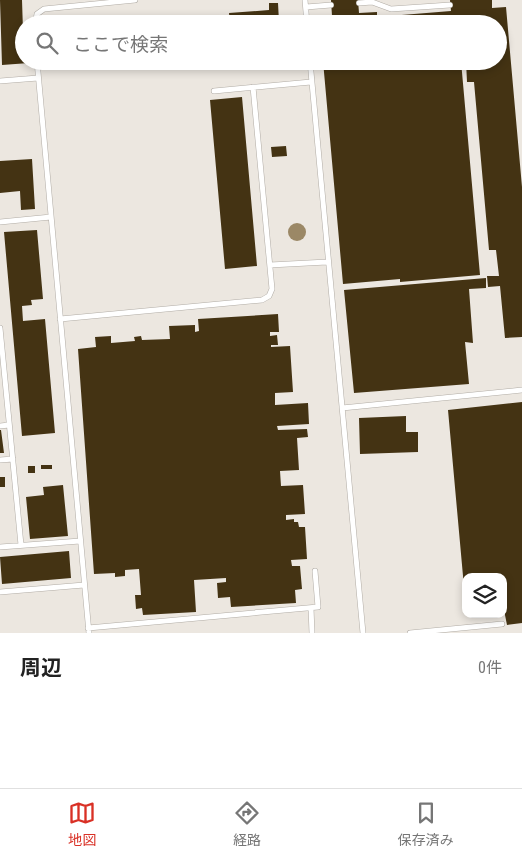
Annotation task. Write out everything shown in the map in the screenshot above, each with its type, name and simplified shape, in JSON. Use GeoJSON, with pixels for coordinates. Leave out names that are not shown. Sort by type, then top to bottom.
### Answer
{"type":"FeatureCollection","features":[{"type":"Feature","properties":{"kind":"lane"},"geometry":{"type":"LineString","coordinates":[[37,15],[44,9],[135,0]]}},
{"type":"Feature","properties":{"kind":"lane"},"geometry":{"type":"LineString","coordinates":[[305,0],[306,15]]}},
{"type":"Feature","properties":{"kind":"lane"},"geometry":{"type":"LineString","coordinates":[[358,3],[372,2],[391,9],[450,5]]}},
{"type":"Feature","properties":{"kind":"lane"},"geometry":{"type":"LineString","coordinates":[[306,7],[331,5]]}},
{"type":"Feature","properties":{"kind":"lane"},"geometry":{"type":"LineString","coordinates":[[38,70],[88,630],[318,607],[315,571]]}},
{"type":"Feature","properties":{"kind":"lane"},"geometry":{"type":"LineString","coordinates":[[311,70],[363,633]]}},
{"type":"Feature","properties":{"kind":"lane"},"geometry":{"type":"LineString","coordinates":[[0,81],[38,78]]}},
{"type":"Feature","properties":{"kind":"lane"},"geometry":{"type":"LineString","coordinates":[[214,91],[312,82]]}},
{"type":"Feature","properties":{"kind":"lane"},"geometry":{"type":"LineString","coordinates":[[60,318],[262,300],[269,296],[272,289],[253,88]]}},
{"type":"Feature","properties":{"kind":"lane"},"geometry":{"type":"LineString","coordinates":[[0,222],[51,217]]}},
{"type":"Feature","properties":{"kind":"lane"},"geometry":{"type":"LineString","coordinates":[[270,265],[328,262]]}},
{"type":"Feature","properties":{"kind":"lane"},"geometry":{"type":"LineString","coordinates":[[0,328],[2,377],[10,426],[21,545]]}},
{"type":"Feature","properties":{"kind":"lane"},"geometry":{"type":"LineString","coordinates":[[342,408],[522,390]]}},
{"type":"Feature","properties":{"kind":"lane"},"geometry":{"type":"LineString","coordinates":[[0,426],[10,426]]}},
{"type":"Feature","properties":{"kind":"lane"},"geometry":{"type":"LineString","coordinates":[[0,460],[13,459]]}},
{"type":"Feature","properties":{"kind":"lane"},"geometry":{"type":"LineString","coordinates":[[0,547],[80,541]]}},
{"type":"Feature","properties":{"kind":"lane"},"geometry":{"type":"LineString","coordinates":[[0,592],[84,585]]}},
{"type":"Feature","properties":{"kind":"lane"},"geometry":{"type":"LineString","coordinates":[[310,608],[312,633]]}},
{"type":"Feature","properties":{"kind":"lane"},"geometry":{"type":"LineString","coordinates":[[410,633],[502,624]]}},
{"type":"Feature","properties":{"kind":"shaded area"},"geometry":{"type":"Polygon","coordinates":[[[297,223],[303,226],[306,232],[303,238],[297,241],[291,238],[288,232],[291,226],[297,223]]]}},
{"type":"Feature","properties":{"kind":"building"},"geometry":{"type":"Polygon","coordinates":[[[0,0],[22,0],[22,15],[15,15],[15,64],[2,65],[0,0]]]}},
{"type":"Feature","properties":{"kind":"building"},"geometry":{"type":"Polygon","coordinates":[[[331,0],[358,0],[359,13],[377,12],[377,15],[332,15],[331,0]]]}},
{"type":"Feature","properties":{"kind":"building"},"geometry":{"type":"Polygon","coordinates":[[[450,0],[492,0],[492,8],[506,7],[507,15],[402,15],[451,11],[450,0]]]}},
{"type":"Feature","properties":{"kind":"building"},"geometry":{"type":"Polygon","coordinates":[[[269,3],[278,3],[279,15],[229,15],[229,13],[269,10],[269,3]]]}},
{"type":"Feature","properties":{"kind":"building"},"geometry":{"type":"Polygon","coordinates":[[[507,18],[522,187],[522,337],[505,338],[500,286],[488,287],[487,276],[499,276],[496,250],[489,250],[474,82],[467,82],[466,70],[507,70],[507,18]]]}},
{"type":"Feature","properties":{"kind":"building"},"geometry":{"type":"Polygon","coordinates":[[[324,70],[462,70],[480,275],[400,282],[400,279],[343,284],[324,70]]]}},
{"type":"Feature","properties":{"kind":"building"},"geometry":{"type":"Polygon","coordinates":[[[242,97],[257,266],[225,269],[210,100],[242,97]]]}},
{"type":"Feature","properties":{"kind":"building"},"geometry":{"type":"Polygon","coordinates":[[[286,146],[287,156],[272,157],[271,147],[286,146]]]}},
{"type":"Feature","properties":{"kind":"building"},"geometry":{"type":"Polygon","coordinates":[[[32,159],[35,209],[21,210],[20,191],[0,193],[0,161],[32,159]]]}},
{"type":"Feature","properties":{"kind":"building"},"geometry":{"type":"Polygon","coordinates":[[[37,230],[43,299],[31,300],[32,305],[22,306],[23,321],[45,319],[55,433],[22,436],[4,232],[37,230]]]}},
{"type":"Feature","properties":{"kind":"building"},"geometry":{"type":"Polygon","coordinates":[[[486,278],[486,288],[469,289],[473,343],[465,342],[469,384],[354,393],[344,290],[486,278]]]}},
{"type":"Feature","properties":{"kind":"building"},"geometry":{"type":"Polygon","coordinates":[[[278,314],[279,332],[270,332],[270,336],[277,335],[278,345],[271,345],[271,347],[290,346],[293,392],[275,393],[275,405],[308,403],[309,424],[277,426],[278,430],[307,429],[308,437],[297,438],[299,470],[280,471],[281,486],[303,485],[305,514],[286,515],[286,520],[294,519],[294,522],[298,522],[299,527],[305,527],[307,559],[291,560],[292,566],[300,566],[302,589],[295,590],[296,603],[231,607],[230,597],[218,598],[217,583],[226,582],[226,578],[194,580],[196,612],[143,615],[142,608],[136,609],[135,595],[141,595],[139,569],[125,570],[125,576],[115,577],[115,573],[94,574],[78,349],[96,347],[95,337],[111,336],[111,343],[135,341],[134,337],[141,336],[142,340],[170,339],[169,326],[195,325],[195,332],[199,331],[198,319],[278,314]]]}},
{"type":"Feature","properties":{"kind":"building"},"geometry":{"type":"Polygon","coordinates":[[[522,402],[522,623],[507,625],[507,573],[463,573],[448,410],[522,402]]]}},
{"type":"Feature","properties":{"kind":"building"},"geometry":{"type":"Polygon","coordinates":[[[406,416],[406,432],[418,432],[418,452],[360,454],[359,418],[406,416]]]}},
{"type":"Feature","properties":{"kind":"building"},"geometry":{"type":"Polygon","coordinates":[[[1,430],[4,453],[0,453],[1,430]]]}},
{"type":"Feature","properties":{"kind":"building"},"geometry":{"type":"Polygon","coordinates":[[[41,465],[52,465],[52,469],[41,469],[41,465]]]}},
{"type":"Feature","properties":{"kind":"building"},"geometry":{"type":"Polygon","coordinates":[[[28,466],[35,466],[35,473],[28,473],[28,466]]]}},
{"type":"Feature","properties":{"kind":"building"},"geometry":{"type":"Polygon","coordinates":[[[0,477],[5,477],[5,487],[0,487],[0,477]]]}},
{"type":"Feature","properties":{"kind":"building"},"geometry":{"type":"Polygon","coordinates":[[[63,485],[68,536],[30,539],[26,497],[44,495],[43,487],[63,485]]]}},
{"type":"Feature","properties":{"kind":"building"},"geometry":{"type":"Polygon","coordinates":[[[69,551],[71,578],[2,584],[0,557],[69,551]]]}}]}
